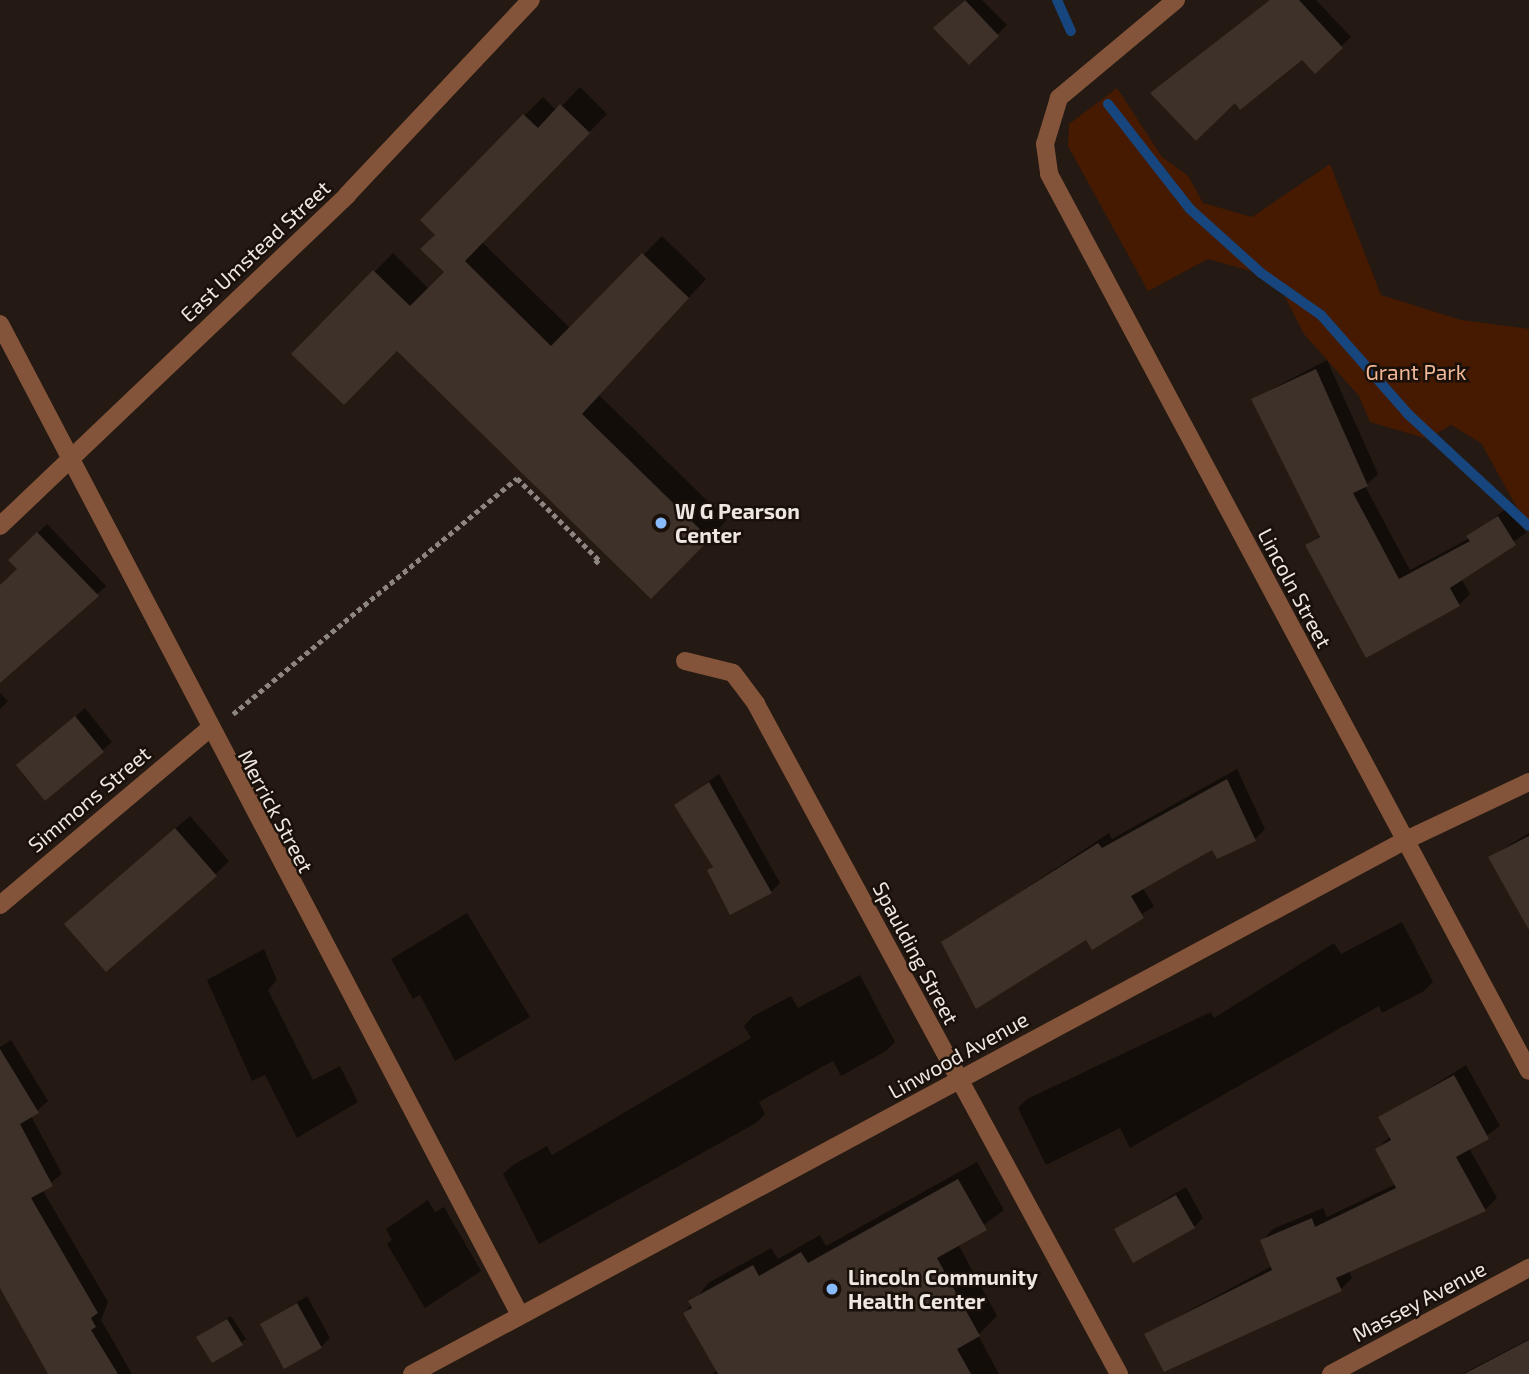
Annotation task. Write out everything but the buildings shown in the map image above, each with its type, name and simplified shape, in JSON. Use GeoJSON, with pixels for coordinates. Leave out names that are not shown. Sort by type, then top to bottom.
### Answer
{"type":"FeatureCollection","features":[{"type":"Feature","properties":{"kind":"street","name":"East Umstead Street"},"geometry":{"type":"LineString","coordinates":[[0,526],[347,195],[531,0]]}},
{"type":"Feature","properties":{"kind":"street","name":"Lincoln Street"},"geometry":{"type":"LineString","coordinates":[[1176,0],[1078,76],[1050,119],[1049,174],[1529,1071]]}},
{"type":"Feature","properties":{"kind":"street","name":"Merrick Street"},"geometry":{"type":"LineString","coordinates":[[0,324],[208,730],[520,1315]]}},
{"type":"Feature","properties":{"kind":"street","name":"Spaulding Street"},"geometry":{"type":"LineString","coordinates":[[685,661],[733,673],[756,704],[1119,1374]]}},
{"type":"Feature","properties":{"kind":"street","name":"Simmons Street"},"geometry":{"type":"LineString","coordinates":[[0,905],[208,730]]}},
{"type":"Feature","properties":{"kind":"street","name":"Linwood Avenue"},"geometry":{"type":"LineString","coordinates":[[412,1374],[1404,841],[1529,782]]}},
{"type":"Feature","properties":{"kind":"street","name":"Massey Avenue"},"geometry":{"type":"LineString","coordinates":[[1331,1374],[1529,1268]]}},
{"type":"Feature","properties":{"kind":"path"},"geometry":{"type":"LineString","coordinates":[[233,714],[517,478],[598,560],[593,566]]}},
{"type":"Feature","properties":{"kind":"green space","name":"Grant Park"},"geometry":{"type":"Polygon","coordinates":[[[1117,88],[1162,157],[1188,176],[1203,203],[1252,217],[1330,164],[1381,295],[1461,320],[1529,329],[1529,529],[1481,443],[1451,425],[1428,439],[1370,422],[1359,396],[1304,334],[1275,278],[1208,259],[1148,291],[1068,146],[1069,124],[1117,88]]]}},
{"type":"Feature","properties":{"kind":"waterway"},"geometry":{"type":"LineString","coordinates":[[1057,0],[1071,31]]}},
{"type":"Feature","properties":{"kind":"waterway"},"geometry":{"type":"LineString","coordinates":[[1108,104],[1190,209],[1261,273],[1321,315],[1409,415],[1529,526]]}},
{"type":"Feature","properties":{"kind":"place","name":"W G Pearson Center"},"geometry":{"type":"Point","coordinates":[661,523]}},
{"type":"Feature","properties":{"kind":"place","name":"Lincoln Community Health Center"},"geometry":{"type":"Point","coordinates":[832,1289]}}]}
